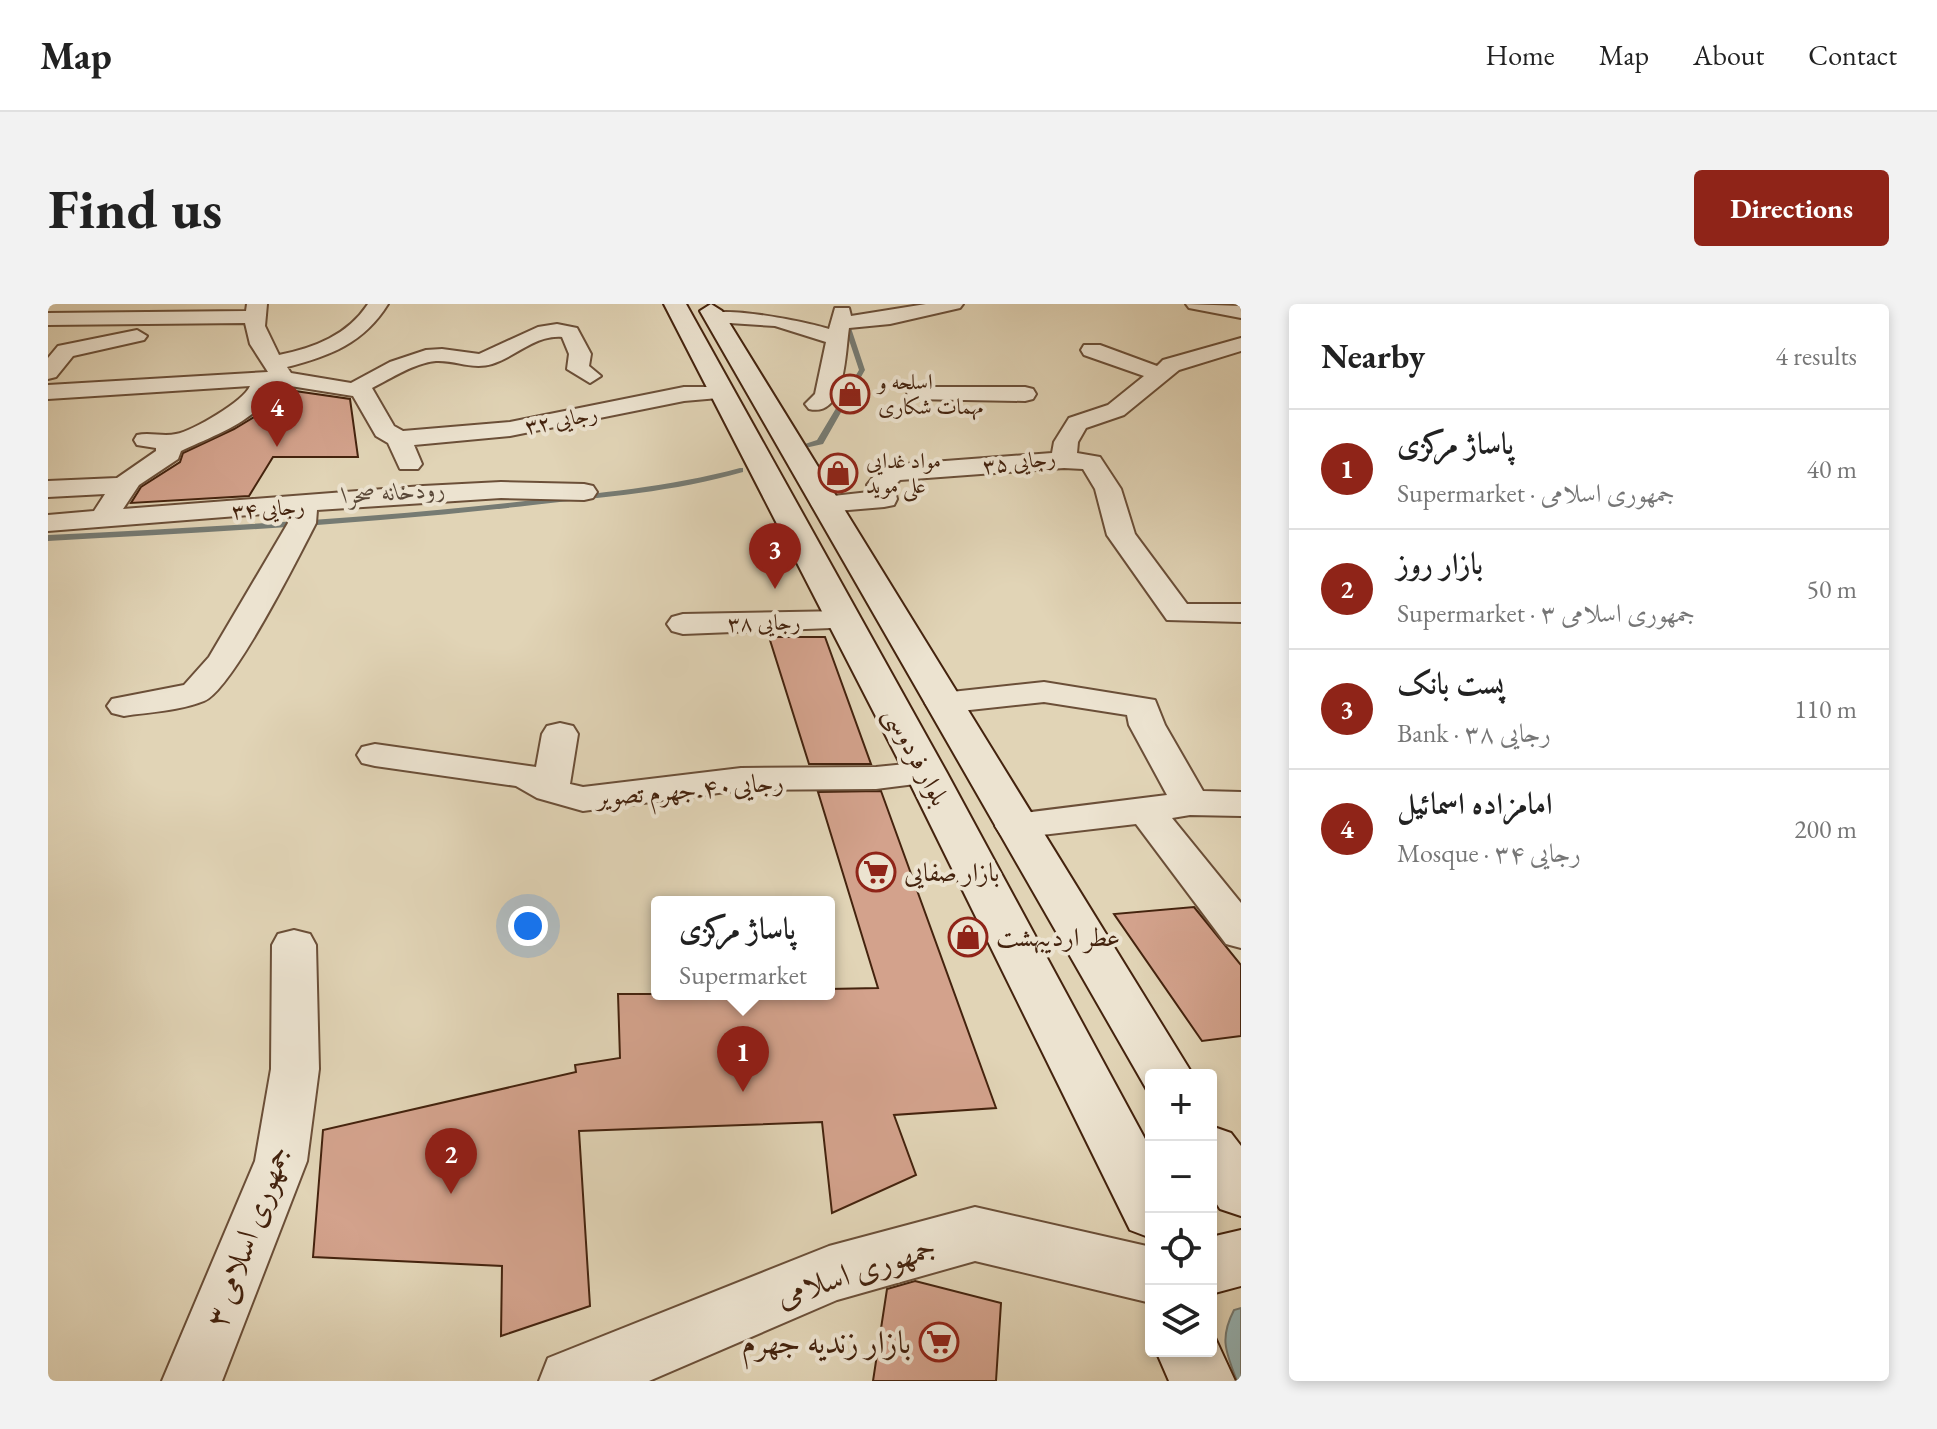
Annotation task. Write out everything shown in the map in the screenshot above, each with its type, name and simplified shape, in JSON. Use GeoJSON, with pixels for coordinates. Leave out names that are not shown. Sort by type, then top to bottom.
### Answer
{"type":"FeatureCollection","features":[{"type":"Feature","properties":{"kind":"main road","name":"بلوار فردوسی"},"geometry":{"type":"LineString","coordinates":[[675,304],[825,504],[1162,1069]]}},
{"type":"Feature","properties":{"kind":"main road","name":"بلوار فردوسی"},"geometry":{"type":"LineString","coordinates":[[710,310],[740,391],[845,620],[1125,1155],[1145,1199]]}},
{"type":"Feature","properties":{"kind":"main road"},"geometry":{"type":"LineString","coordinates":[[1217,1158],[1241,1191]]}},
{"type":"Feature","properties":{"kind":"main road","name":"جمهوری اسلامی"},"geometry":{"type":"LineString","coordinates":[[572,1381],[829,1274],[975,1234],[1145,1274]]}},
{"type":"Feature","properties":{"kind":"main road"},"geometry":{"type":"LineString","coordinates":[[1217,1263],[1241,1258]]}},
{"type":"Feature","properties":{"kind":"main road"},"geometry":{"type":"LineString","coordinates":[[1192,1357],[1202,1381]]}},
{"type":"Feature","properties":{"kind":"street"},"geometry":{"type":"LineString","coordinates":[[48,392],[136,390],[249,378],[278,370],[340,343],[360,328],[378,304]]}},
{"type":"Feature","properties":{"kind":"street"},"geometry":{"type":"LineString","coordinates":[[710,310],[777,320],[839,322],[890,318],[953,304]]}},
{"type":"Feature","properties":{"kind":"street"},"geometry":{"type":"LineString","coordinates":[[1204,305],[1241,312]]}},
{"type":"Feature","properties":{"kind":"street"},"geometry":{"type":"LineString","coordinates":[[48,319],[163,320],[255,311],[257,340],[278,370],[361,391]]}},
{"type":"Feature","properties":{"kind":"street"},"geometry":{"type":"LineString","coordinates":[[48,372],[66,351],[143,334],[163,320]]}},
{"type":"Feature","properties":{"kind":"street"},"geometry":{"type":"LineString","coordinates":[[423,494],[399,439],[385,431],[361,391],[361,385],[422,357],[439,354],[479,360],[553,321],[570,332],[580,354],[578,369],[649,401]]}},
{"type":"Feature","properties":{"kind":"street"},"geometry":{"type":"LineString","coordinates":[[817,404],[826,397],[839,322]]}},
{"type":"Feature","properties":{"kind":"street"},"geometry":{"type":"LineString","coordinates":[[994,377],[1039,402],[1085,420],[1116,410],[1171,365],[1237,348]]}},
{"type":"Feature","properties":{"kind":"street"},"geometry":{"type":"LineString","coordinates":[[1092,350],[1159,374]]}},
{"type":"Feature","properties":{"kind":"street"},"geometry":{"type":"LineString","coordinates":[[109,519],[107,512],[128,480],[169,454],[168,448],[242,410],[257,397],[262,385],[278,370]]}},
{"type":"Feature","properties":{"kind":"street"},"geometry":{"type":"LineString","coordinates":[[562,376],[605,382]]}},
{"type":"Feature","properties":{"kind":"street","name":"رجایی ۳۲"},"geometry":{"type":"LineString","coordinates":[[399,439],[510,429],[649,401],[740,391]]}},
{"type":"Feature","properties":{"kind":"street"},"geometry":{"type":"LineString","coordinates":[[918,394],[1039,402]]}},
{"type":"Feature","properties":{"kind":"street","name":"رجایی ۳۵"},"geometry":{"type":"LineString","coordinates":[[825,504],[884,499],[880,485],[892,473],[1064,460],[1066,442],[1077,423],[1085,420]]}},
{"type":"Feature","properties":{"kind":"street"},"geometry":{"type":"LineString","coordinates":[[146,440],[180,442]]}},
{"type":"Feature","properties":{"kind":"street"},"geometry":{"type":"LineString","coordinates":[[1064,460],[1091,462],[1108,489],[1121,535],[1178,613],[1241,613]]}},
{"type":"Feature","properties":{"kind":"street"},"geometry":{"type":"LineString","coordinates":[[48,489],[126,485]]}},
{"type":"Feature","properties":{"kind":"street","name":"رجایی ۳۴"},"geometry":{"type":"LineString","coordinates":[[48,523],[303,512],[423,494],[501,490],[584,492]]}},
{"type":"Feature","properties":{"kind":"street"},"geometry":{"type":"LineString","coordinates":[[124,706],[195,693],[222,662],[303,512]]}},
{"type":"Feature","properties":{"kind":"street","name":"رجایی ۳۸"},"geometry":{"type":"LineString","coordinates":[[683,624],[845,620]]}},
{"type":"Feature","properties":{"kind":"street"},"geometry":{"type":"LineString","coordinates":[[942,703],[1044,692],[1143,707],[1147,725],[1190,803]]}},
{"type":"Feature","properties":{"kind":"street"},"geometry":{"type":"LineString","coordinates":[[550,790],[560,734]]}},
{"type":"Feature","properties":{"kind":"street","name":"رجایی۴۰.جهرم تصویر"},"geometry":{"type":"LineString","coordinates":[[375,755],[526,776],[550,790],[583,799],[741,779],[876,778],[926,773]]}},
{"type":"Feature","properties":{"kind":"street"},"geometry":{"type":"LineString","coordinates":[[1015,826],[1190,803],[1241,804]]}},
{"type":"Feature","properties":{"kind":"street"},"geometry":{"type":"LineString","coordinates":[[1146,811],[1241,933]]}},
{"type":"Feature","properties":{"kind":"street","name":"جمهوری اسلامی ۳"},"geometry":{"type":"LineString","coordinates":[[192,1381],[281,1161],[295,1069],[294,945]]}},
{"type":"Feature","properties":{"kind":"water"},"geometry":{"type":"Polygon","coordinates":[[[1241,1308],[1241,1381],[1237,1381],[1225,1338],[1234,1310],[1241,1308]]]}},
{"type":"Feature","properties":{"kind":"building"},"geometry":{"type":"Polygon","coordinates":[[[281,389],[350,399],[358,457],[273,457],[249,496],[131,503],[141,487],[180,462],[183,453],[264,411],[274,391],[281,389]]]}},
{"type":"Feature","properties":{"kind":"building"},"geometry":{"type":"Polygon","coordinates":[[[769,637],[825,637],[871,764],[809,764],[769,637]]]}},
{"type":"Feature","properties":{"kind":"building"},"geometry":{"type":"Polygon","coordinates":[[[881,791],[996,1108],[894,1115],[916,1175],[832,1213],[822,1122],[579,1131],[590,1306],[501,1336],[502,1266],[313,1257],[323,1130],[576,1072],[575,1065],[620,1058],[618,994],[651,994],[651,1000],[835,1000],[835,989],[878,988],[818,792],[881,791]]]}},
{"type":"Feature","properties":{"kind":"building"},"geometry":{"type":"Polygon","coordinates":[[[1194,907],[1241,965],[1241,1036],[1202,1041],[1114,914],[1194,907]]]}},
{"type":"Feature","properties":{"kind":"building","name":"بازار زندیه جهرم"},"geometry":{"type":"Polygon","coordinates":[[[915,1281],[1001,1303],[996,1381],[873,1381],[887,1289],[915,1281]]]}},
{"type":"Feature","properties":{"kind":"waterway","name":"رودخانه صحرا"},"geometry":{"type":"LineString","coordinates":[[808,446],[820,442],[862,370],[848,328]]}},
{"type":"Feature","properties":{"kind":"waterway","name":"رودخانه صحرا"},"geometry":{"type":"LineString","coordinates":[[48,538],[429,514],[649,490],[740,470]]}},
{"type":"Feature","properties":{"kind":"place","name":"اسلحه و مهمات شکاری"},"geometry":{"type":"Point","coordinates":[850,394]}},
{"type":"Feature","properties":{"kind":"place","name":"امامزاده اسمائیل"},"geometry":{"type":"Point","coordinates":[277,447]}},
{"type":"Feature","properties":{"kind":"place","name":"مواد غدایی علی موید"},"geometry":{"type":"Point","coordinates":[838,473]}},
{"type":"Feature","properties":{"kind":"place","name":"پست بانک"},"geometry":{"type":"Point","coordinates":[775,589]}},
{"type":"Feature","properties":{"kind":"place","name":"بازار صفایی"},"geometry":{"type":"Point","coordinates":[876,872]}},
{"type":"Feature","properties":{"kind":"place","name":"عطر اردیبهشت"},"geometry":{"type":"Point","coordinates":[968,937]}},
{"type":"Feature","properties":{"kind":"place","name":"پاساژ مرکزی"},"geometry":{"type":"Point","coordinates":[743,1092]}},
{"type":"Feature","properties":{"kind":"place","name":"بازار روز"},"geometry":{"type":"Point","coordinates":[451,1194]}},
{"type":"Feature","properties":{"kind":"place","name":"بازار زندیه جهرم"},"geometry":{"type":"Point","coordinates":[939,1342]}}]}
